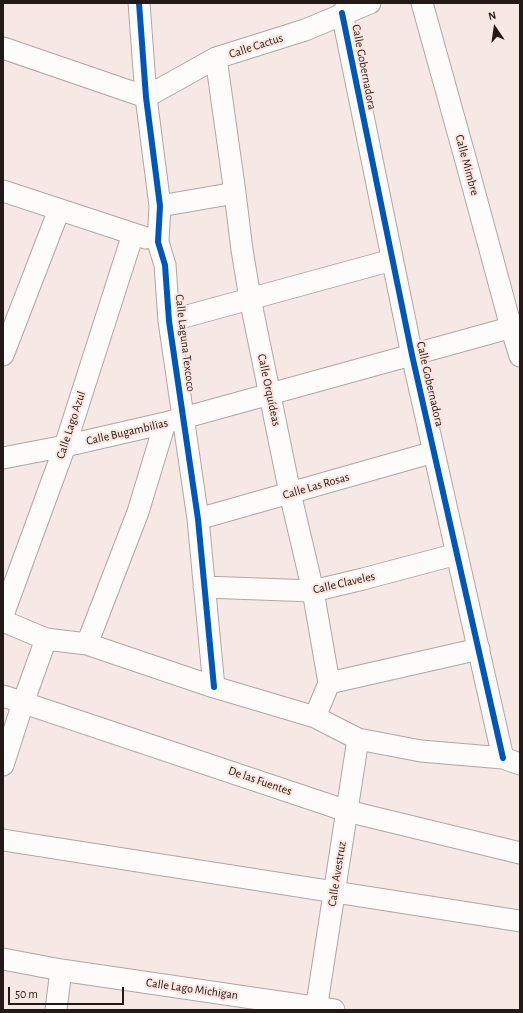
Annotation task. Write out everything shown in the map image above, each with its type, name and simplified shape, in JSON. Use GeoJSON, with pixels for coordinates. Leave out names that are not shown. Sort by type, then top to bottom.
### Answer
{"type":"FeatureCollection","features":[{"type":"Feature","properties":{"kind":"street","name":"Calle Laguna Texcoco"},"geometry":{"type":"LineString","coordinates":[[139,3],[146,97],[160,206],[158,242],[165,265],[174,420],[198,519],[214,686]]}},
{"type":"Feature","properties":{"kind":"street","name":"Calle Cactus"},"geometry":{"type":"LineString","coordinates":[[146,97],[216,58],[305,30],[342,13],[370,3]]}},
{"type":"Feature","properties":{"kind":"street","name":"Calle Mimbre"},"geometry":{"type":"LineString","coordinates":[[422,3],[466,161],[515,326],[520,356]]}},
{"type":"Feature","properties":{"kind":"street","name":"Calle Gobernadora"},"geometry":{"type":"LineString","coordinates":[[342,13],[412,355],[457,554],[479,649],[512,761]]}},
{"type":"Feature","properties":{"kind":"street"},"geometry":{"type":"LineString","coordinates":[[3,48],[146,97]]}},
{"type":"Feature","properties":{"kind":"street","name":"Calle Orquídeas"},"geometry":{"type":"LineString","coordinates":[[216,58],[250,298],[290,493],[313,591],[329,683]]}},
{"type":"Feature","properties":{"kind":"street"},"geometry":{"type":"LineString","coordinates":[[3,191],[158,242]]}},
{"type":"Feature","properties":{"kind":"street"},"geometry":{"type":"LineString","coordinates":[[160,206],[235,193]]}},
{"type":"Feature","properties":{"kind":"street"},"geometry":{"type":"LineString","coordinates":[[5,343],[59,210]]}},
{"type":"Feature","properties":{"kind":"street","name":"Calle Lago Azul"},"geometry":{"type":"LineString","coordinates":[[3,615],[64,446],[133,234]]}},
{"type":"Feature","properties":{"kind":"street"},"geometry":{"type":"LineString","coordinates":[[169,321],[392,260]]}},
{"type":"Feature","properties":{"kind":"street","name":"Calle Bugambilias"},"geometry":{"type":"LineString","coordinates":[[3,458],[64,446],[174,420],[515,326]]}},
{"type":"Feature","properties":{"kind":"street"},"geometry":{"type":"LineString","coordinates":[[87,644],[174,420]]}},
{"type":"Feature","properties":{"kind":"street","name":"Calle Las Rosas"},"geometry":{"type":"LineString","coordinates":[[198,519],[434,452]]}},
{"type":"Feature","properties":{"kind":"street","name":"Calle Claveles"},"geometry":{"type":"LineString","coordinates":[[204,587],[313,591],[457,554]]}},
{"type":"Feature","properties":{"kind":"street"},"geometry":{"type":"LineString","coordinates":[[3,621],[46,639],[87,644],[214,686],[315,717],[358,739],[421,750],[512,761]]}},
{"type":"Feature","properties":{"kind":"street"},"geometry":{"type":"LineString","coordinates":[[3,765],[46,639]]}},
{"type":"Feature","properties":{"kind":"street"},"geometry":{"type":"LineString","coordinates":[[315,717],[329,683],[479,649]]}},
{"type":"Feature","properties":{"kind":"street","name":"De las Fuentes"},"geometry":{"type":"LineString","coordinates":[[3,696],[347,811],[520,853]]}},
{"type":"Feature","properties":{"kind":"street","name":"Calle Avestruz"},"geometry":{"type":"LineString","coordinates":[[322,1009],[334,892],[358,739]]}},
{"type":"Feature","properties":{"kind":"street"},"geometry":{"type":"LineString","coordinates":[[3,840],[520,920]]}},
{"type":"Feature","properties":{"kind":"street","name":"Calle Lago Michigan"},"geometry":{"type":"LineString","coordinates":[[3,959],[61,970],[322,1009]]}},
{"type":"Feature","properties":{"kind":"street"},"geometry":{"type":"LineString","coordinates":[[56,1010],[61,970]]}},
{"type":"Feature","properties":{"kind":"cycle path"},"geometry":{"type":"LineString","coordinates":[[139,3],[146,97],[160,206],[158,242],[165,265],[169,321],[198,519],[214,687]]}},
{"type":"Feature","properties":{"kind":"cycle path"},"geometry":{"type":"LineString","coordinates":[[342,13],[412,355],[503,758]]}}]}
